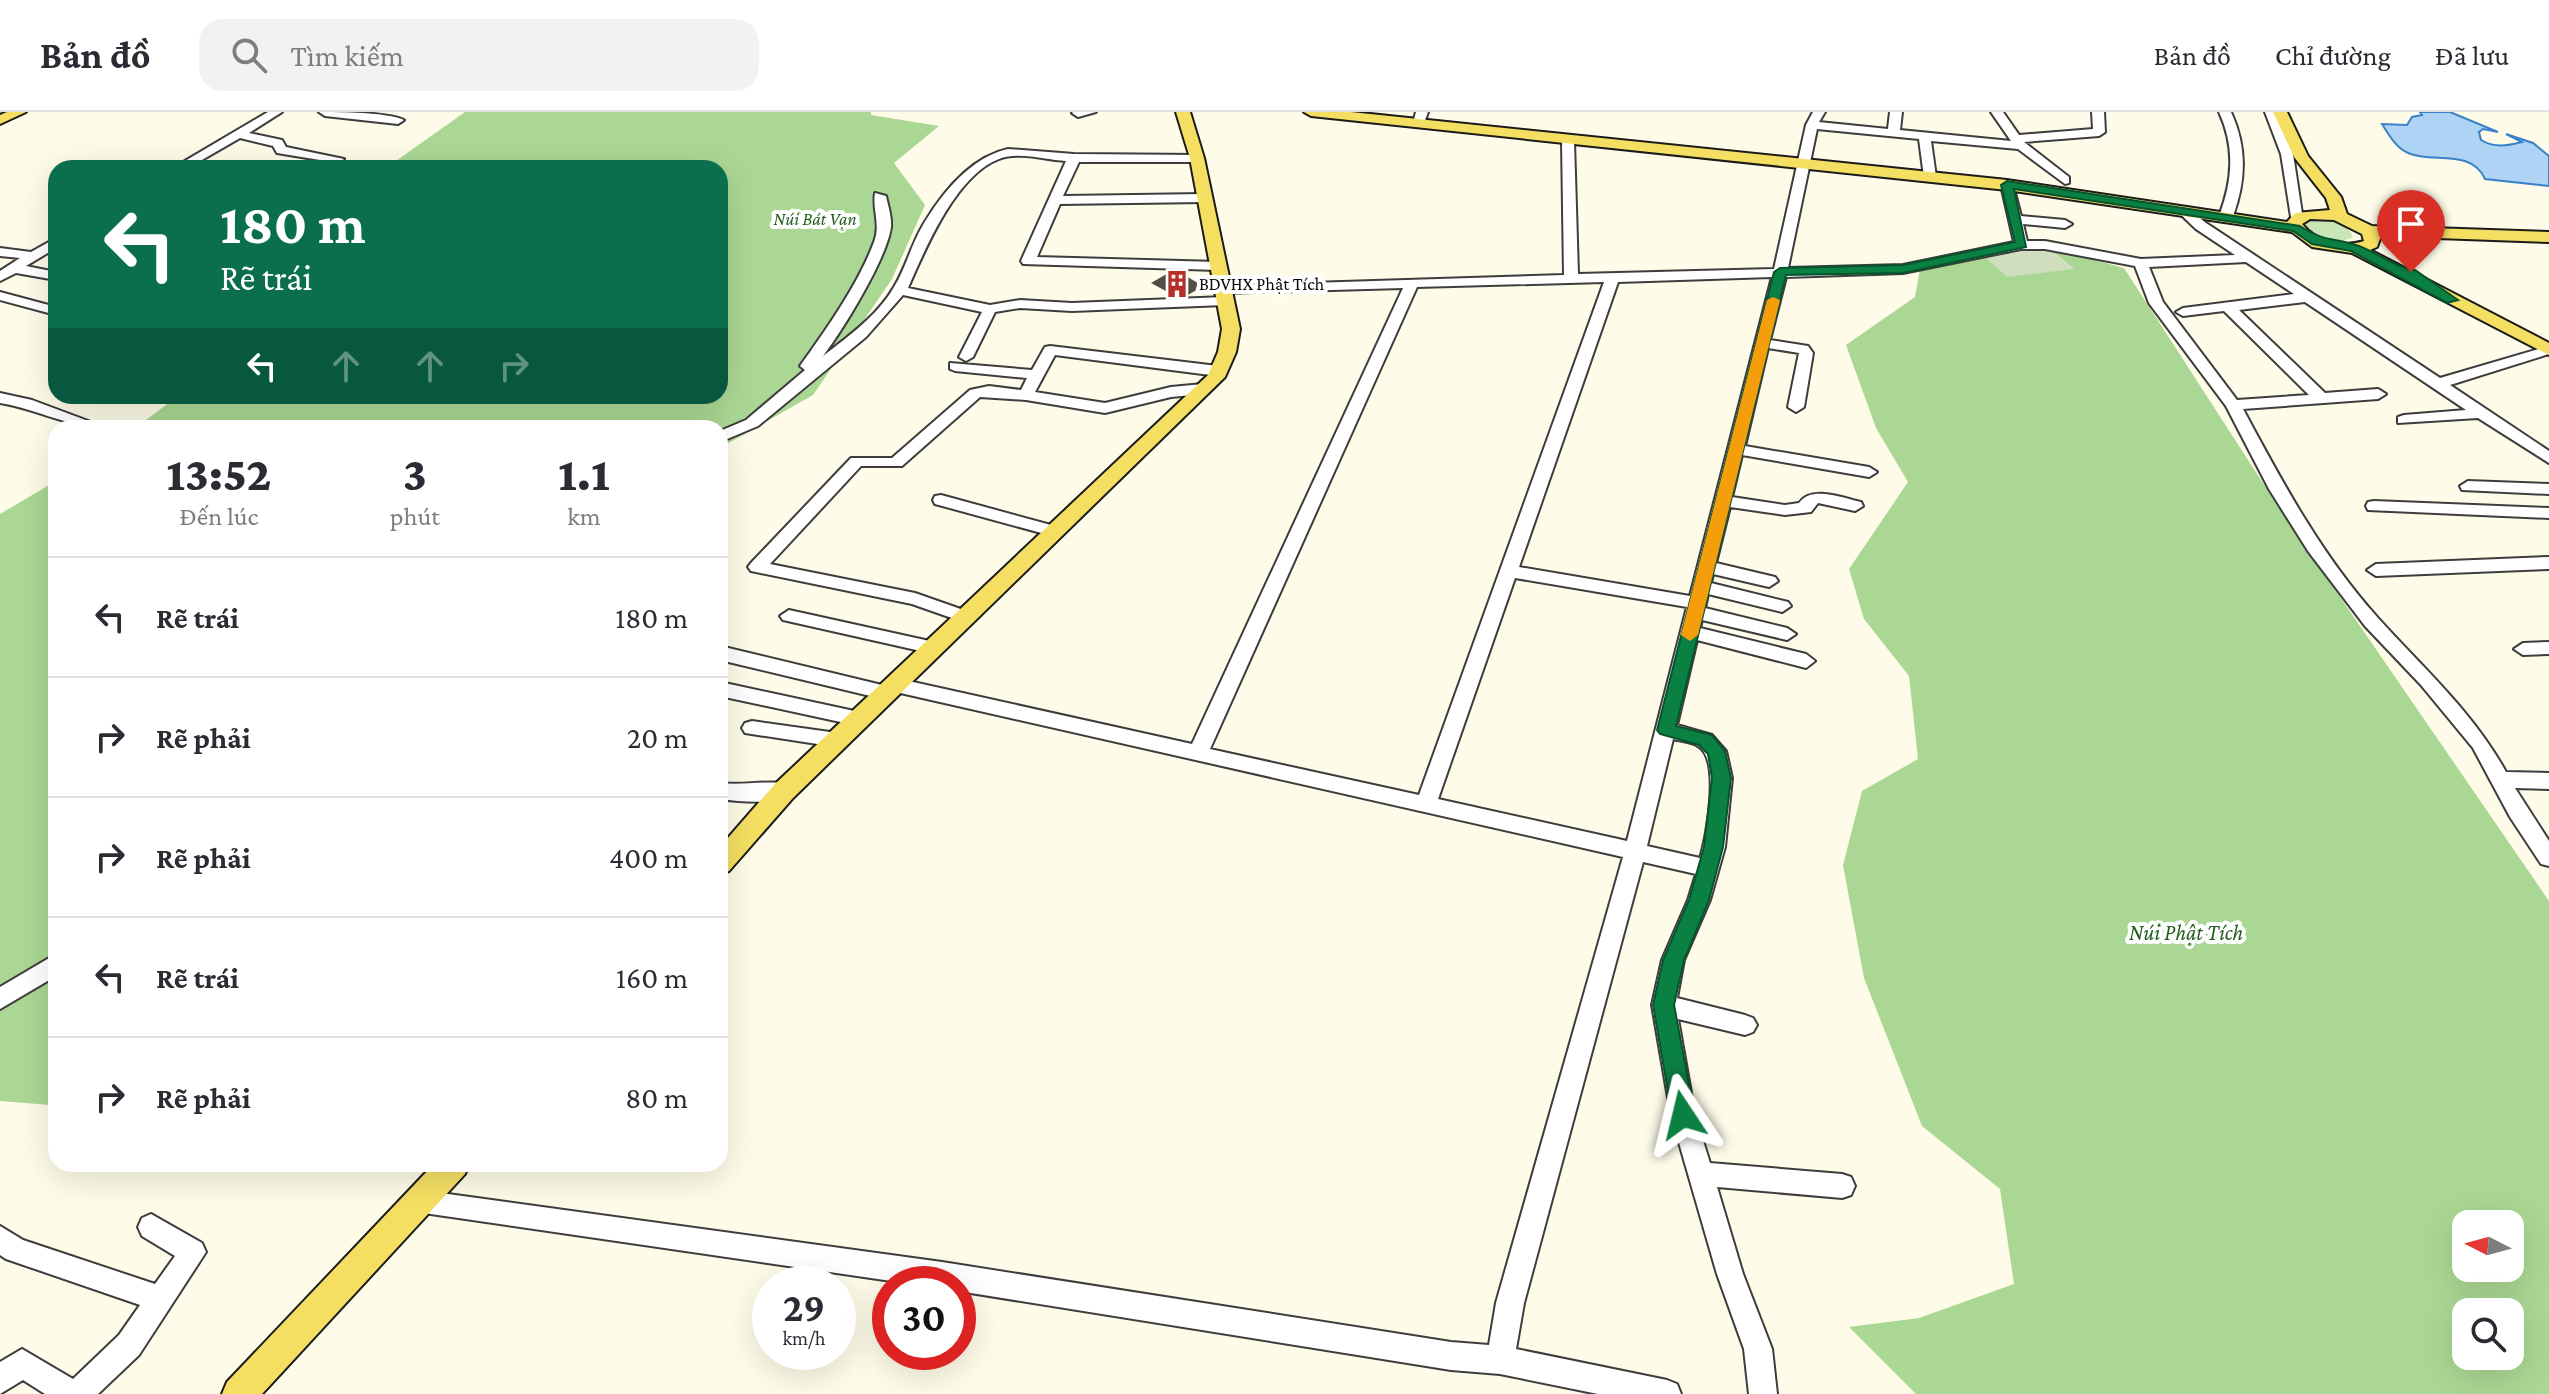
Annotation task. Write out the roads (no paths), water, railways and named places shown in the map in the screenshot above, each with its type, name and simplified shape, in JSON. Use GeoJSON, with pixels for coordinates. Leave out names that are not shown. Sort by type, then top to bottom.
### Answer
{"type":"FeatureCollection","features":[{"type":"Feature","properties":{"kind":"main road"},"geometry":{"type":"LineString","coordinates":[[0,120],[19,112]]}},
{"type":"Feature","properties":{"kind":"main road"},"geometry":{"type":"LineString","coordinates":[[728,855],[784,791],[1056,532],[1218,371],[1227,352],[1231,329],[1197,158],[1183,112]]}},
{"type":"Feature","properties":{"kind":"main road"},"geometry":{"type":"LineString","coordinates":[[1311,112],[1421,117],[1568,141],[2007,185],[2226,216],[2301,220],[2340,217]]}},
{"type":"Feature","properties":{"kind":"main road"},"geometry":{"type":"LineString","coordinates":[[2280,112],[2312,175],[2333,197],[2340,217],[2366,242],[2452,300],[2545,351]]}},
{"type":"Feature","properties":{"kind":"main road"},"geometry":{"type":"LineString","coordinates":[[2312,175],[2301,220],[2316,242],[2549,237]]}},
{"type":"Feature","properties":{"kind":"main road"},"geometry":{"type":"LineString","coordinates":[[2366,242],[2545,351]]}},
{"type":"Feature","properties":{"kind":"main road"},"geometry":{"type":"LineString","coordinates":[[239,1394],[447,1172]]}},
{"type":"Feature","properties":{"kind":"street"},"geometry":{"type":"LineString","coordinates":[[193,160],[276,112]]}},
{"type":"Feature","properties":{"kind":"street"},"geometry":{"type":"LineString","coordinates":[[325,112],[398,120]]}},
{"type":"Feature","properties":{"kind":"street"},"geometry":{"type":"LineString","coordinates":[[1893,134],[1896,112]]}},
{"type":"Feature","properties":{"kind":"street"},"geometry":{"type":"LineString","coordinates":[[1988,112],[1997,112],[2018,142],[2065,180]]}},
{"type":"Feature","properties":{"kind":"street"},"geometry":{"type":"LineString","coordinates":[[1500,1360],[1510,1303],[1635,853],[1763,343],[1815,119],[1925,139],[2018,142],[2099,132],[2098,112]]}},
{"type":"Feature","properties":{"kind":"street"},"geometry":{"type":"LineString","coordinates":[[2225,112],[2238,150],[2237,189],[2226,216]]}},
{"type":"Feature","properties":{"kind":"street"},"geometry":{"type":"LineString","coordinates":[[2271,112],[2287,154],[2301,220]]}},
{"type":"Feature","properties":{"kind":"street"},"geometry":{"type":"LineString","coordinates":[[238,134],[278,143],[281,150],[338,159]]}},
{"type":"Feature","properties":{"kind":"street"},"geometry":{"type":"LineString","coordinates":[[1925,139],[1930,177]]}},
{"type":"Feature","properties":{"kind":"street"},"geometry":{"type":"LineString","coordinates":[[1568,141],[1571,278]]}},
{"type":"Feature","properties":{"kind":"street"},"geometry":{"type":"LineString","coordinates":[[728,434],[752,423],[861,334],[900,290],[929,226],[943,206],[966,178],[993,156],[1008,153],[1074,158],[1197,158]]}},
{"type":"Feature","properties":{"kind":"street"},"geometry":{"type":"LineString","coordinates":[[1074,158],[1028,261],[1218,266]]}},
{"type":"Feature","properties":{"kind":"street"},"geometry":{"type":"LineString","coordinates":[[2007,185],[2021,245]]}},
{"type":"Feature","properties":{"kind":"street"},"geometry":{"type":"LineString","coordinates":[[1055,195],[1203,193]]}},
{"type":"Feature","properties":{"kind":"street"},"geometry":{"type":"LineString","coordinates":[[801,380],[812,358],[832,334],[881,242],[885,224],[880,196]]}},
{"type":"Feature","properties":{"kind":"street"},"geometry":{"type":"LineString","coordinates":[[2182,210],[2549,458]]}},
{"type":"Feature","properties":{"kind":"street"},"geometry":{"type":"LineString","coordinates":[[2015,219],[2065,224]]}},
{"type":"Feature","properties":{"kind":"street"},"geometry":{"type":"LineString","coordinates":[[900,290],[990,309],[1020,304],[1072,307],[1412,283],[1903,269],[2021,245],[2045,245],[2141,263],[2249,258]]}},
{"type":"Feature","properties":{"kind":"street"},"geometry":{"type":"LineString","coordinates":[[0,277],[48,247]]}},
{"type":"Feature","properties":{"kind":"street"},"geometry":{"type":"LineString","coordinates":[[0,252],[34,256]]}},
{"type":"Feature","properties":{"kind":"street"},"geometry":{"type":"LineString","coordinates":[[2141,263],[2156,303],[2233,405],[2277,489],[2314,547],[2371,622],[2428,680],[2480,743],[2517,811],[2549,858]]}},
{"type":"Feature","properties":{"kind":"street"},"geometry":{"type":"LineString","coordinates":[[13,268],[48,275]]}},
{"type":"Feature","properties":{"kind":"street"},"geometry":{"type":"LineString","coordinates":[[1425,806],[1613,277]]}},
{"type":"Feature","properties":{"kind":"street"},"geometry":{"type":"LineString","coordinates":[[1198,754],[1412,283]]}},
{"type":"Feature","properties":{"kind":"street"},"geometry":{"type":"LineString","coordinates":[[0,296],[48,309]]}},
{"type":"Feature","properties":{"kind":"street"},"geometry":{"type":"LineString","coordinates":[[2183,312],[2308,297]]}},
{"type":"Feature","properties":{"kind":"street"},"geometry":{"type":"LineString","coordinates":[[2229,308],[2321,398]]}},
{"type":"Feature","properties":{"kind":"street"},"geometry":{"type":"LineString","coordinates":[[990,309],[960,362],[1037,375]]}},
{"type":"Feature","properties":{"kind":"street"},"geometry":{"type":"LineString","coordinates":[[1763,343],[1803,349],[1806,353],[1796,407]]}},
{"type":"Feature","properties":{"kind":"street"},"geometry":{"type":"LineString","coordinates":[[1026,395],[1050,350],[1218,371]]}},
{"type":"Feature","properties":{"kind":"street"},"geometry":{"type":"LineString","coordinates":[[2438,384],[2545,351]]}},
{"type":"Feature","properties":{"kind":"street"},"geometry":{"type":"LineString","coordinates":[[966,617],[915,599],[757,567],[857,461],[896,463],[975,393],[989,391],[1026,395],[1105,408],[1171,392],[1203,389]]}},
{"type":"Feature","properties":{"kind":"street"},"geometry":{"type":"LineString","coordinates":[[2233,405],[2378,394]]}},
{"type":"Feature","properties":{"kind":"street"},"geometry":{"type":"LineString","coordinates":[[0,398],[27,403],[76,420]]}},
{"type":"Feature","properties":{"kind":"street"},"geometry":{"type":"LineString","coordinates":[[2404,420],[2481,413]]}},
{"type":"Feature","properties":{"kind":"street"},"geometry":{"type":"LineString","coordinates":[[1736,449],[1869,472]]}},
{"type":"Feature","properties":{"kind":"street"},"geometry":{"type":"LineString","coordinates":[[2468,486],[2549,489]]}},
{"type":"Feature","properties":{"kind":"street"},"geometry":{"type":"LineString","coordinates":[[1723,501],[1785,510],[1805,508],[1809,501],[1817,498],[1855,506]]}},
{"type":"Feature","properties":{"kind":"street"},"geometry":{"type":"LineString","coordinates":[[941,500],[1056,532]]}},
{"type":"Feature","properties":{"kind":"street"},"geometry":{"type":"LineString","coordinates":[[2374,506],[2549,513]]}},
{"type":"Feature","properties":{"kind":"street"},"geometry":{"type":"LineString","coordinates":[[2376,570],[2549,563]]}},
{"type":"Feature","properties":{"kind":"street"},"geometry":{"type":"LineString","coordinates":[[1508,571],[1698,600],[1782,606]]}},
{"type":"Feature","properties":{"kind":"street"},"geometry":{"type":"LineString","coordinates":[[1698,600],[1769,581]]}},
{"type":"Feature","properties":{"kind":"street"},"geometry":{"type":"LineString","coordinates":[[1698,600],[1787,634]]}},
{"type":"Feature","properties":{"kind":"street"},"geometry":{"type":"LineString","coordinates":[[1698,600],[1806,661]]}},
{"type":"Feature","properties":{"kind":"street"},"geometry":{"type":"LineString","coordinates":[[789,616],[934,648]]}},
{"type":"Feature","properties":{"kind":"street"},"geometry":{"type":"LineString","coordinates":[[2523,649],[2549,648]]}},
{"type":"Feature","properties":{"kind":"street"},"geometry":{"type":"LineString","coordinates":[[728,655],[1198,754],[1708,868]]}},
{"type":"Feature","properties":{"kind":"street"},"geometry":{"type":"LineString","coordinates":[[728,691],[859,719]]}},
{"type":"Feature","properties":{"kind":"street"},"geometry":{"type":"LineString","coordinates":[[752,728],[837,740]]}},
{"type":"Feature","properties":{"kind":"street"},"geometry":{"type":"LineString","coordinates":[[1666,730],[1705,740],[1716,751],[1722,778],[1714,847],[1699,900],[1673,960],[1664,1005],[1683,1115],[1730,1274],[1758,1349],[1763,1394]]}},
{"type":"Feature","properties":{"kind":"street"},"geometry":{"type":"LineString","coordinates":[[2502,780],[2549,781]]}},
{"type":"Feature","properties":{"kind":"street"},"geometry":{"type":"LineString","coordinates":[[728,792],[784,791]]}},
{"type":"Feature","properties":{"kind":"street"},"geometry":{"type":"LineString","coordinates":[[0,999],[48,969]]}},
{"type":"Feature","properties":{"kind":"street"},"geometry":{"type":"LineString","coordinates":[[1664,1005],[1745,1025]]}},
{"type":"Feature","properties":{"kind":"street"},"geometry":{"type":"LineString","coordinates":[[1701,1174],[1842,1186]]}},
{"type":"Feature","properties":{"kind":"street"},"geometry":{"type":"LineString","coordinates":[[419,1202],[942,1275],[1451,1356],[1500,1360],[1667,1394]]}},
{"type":"Feature","properties":{"kind":"street"},"geometry":{"type":"LineString","coordinates":[[0,1380],[22,1363],[74,1394],[129,1345],[193,1252],[151,1227]]}},
{"type":"Feature","properties":{"kind":"street"},"geometry":{"type":"LineString","coordinates":[[0,1239],[15,1250],[161,1299]]}},
{"type":"Feature","properties":{"kind":"water"},"geometry":{"type":"Polygon","coordinates":[[[2420,112],[2450,112],[2498,132],[2483,129],[2479,132],[2481,140],[2491,144],[2522,142],[2506,134],[2533,143],[2549,156],[2549,186],[2485,179],[2479,169],[2470,163],[2418,156],[2404,151],[2382,124],[2407,125],[2412,117],[2422,115],[2420,112]]]}},
{"type":"Feature","properties":{"kind":"place","name":"BDVHX Phật Tích"},"geometry":{"type":"Point","coordinates":[1177,284]}},
{"type":"Feature","properties":{"kind":"park label","name":"Núi Bát Vạn"},"geometry":{"type":"Point","coordinates":[815,219]}},
{"type":"Feature","properties":{"kind":"park label","name":"Núi Phật Tích"},"geometry":{"type":"Point","coordinates":[2186,932]}}]}
